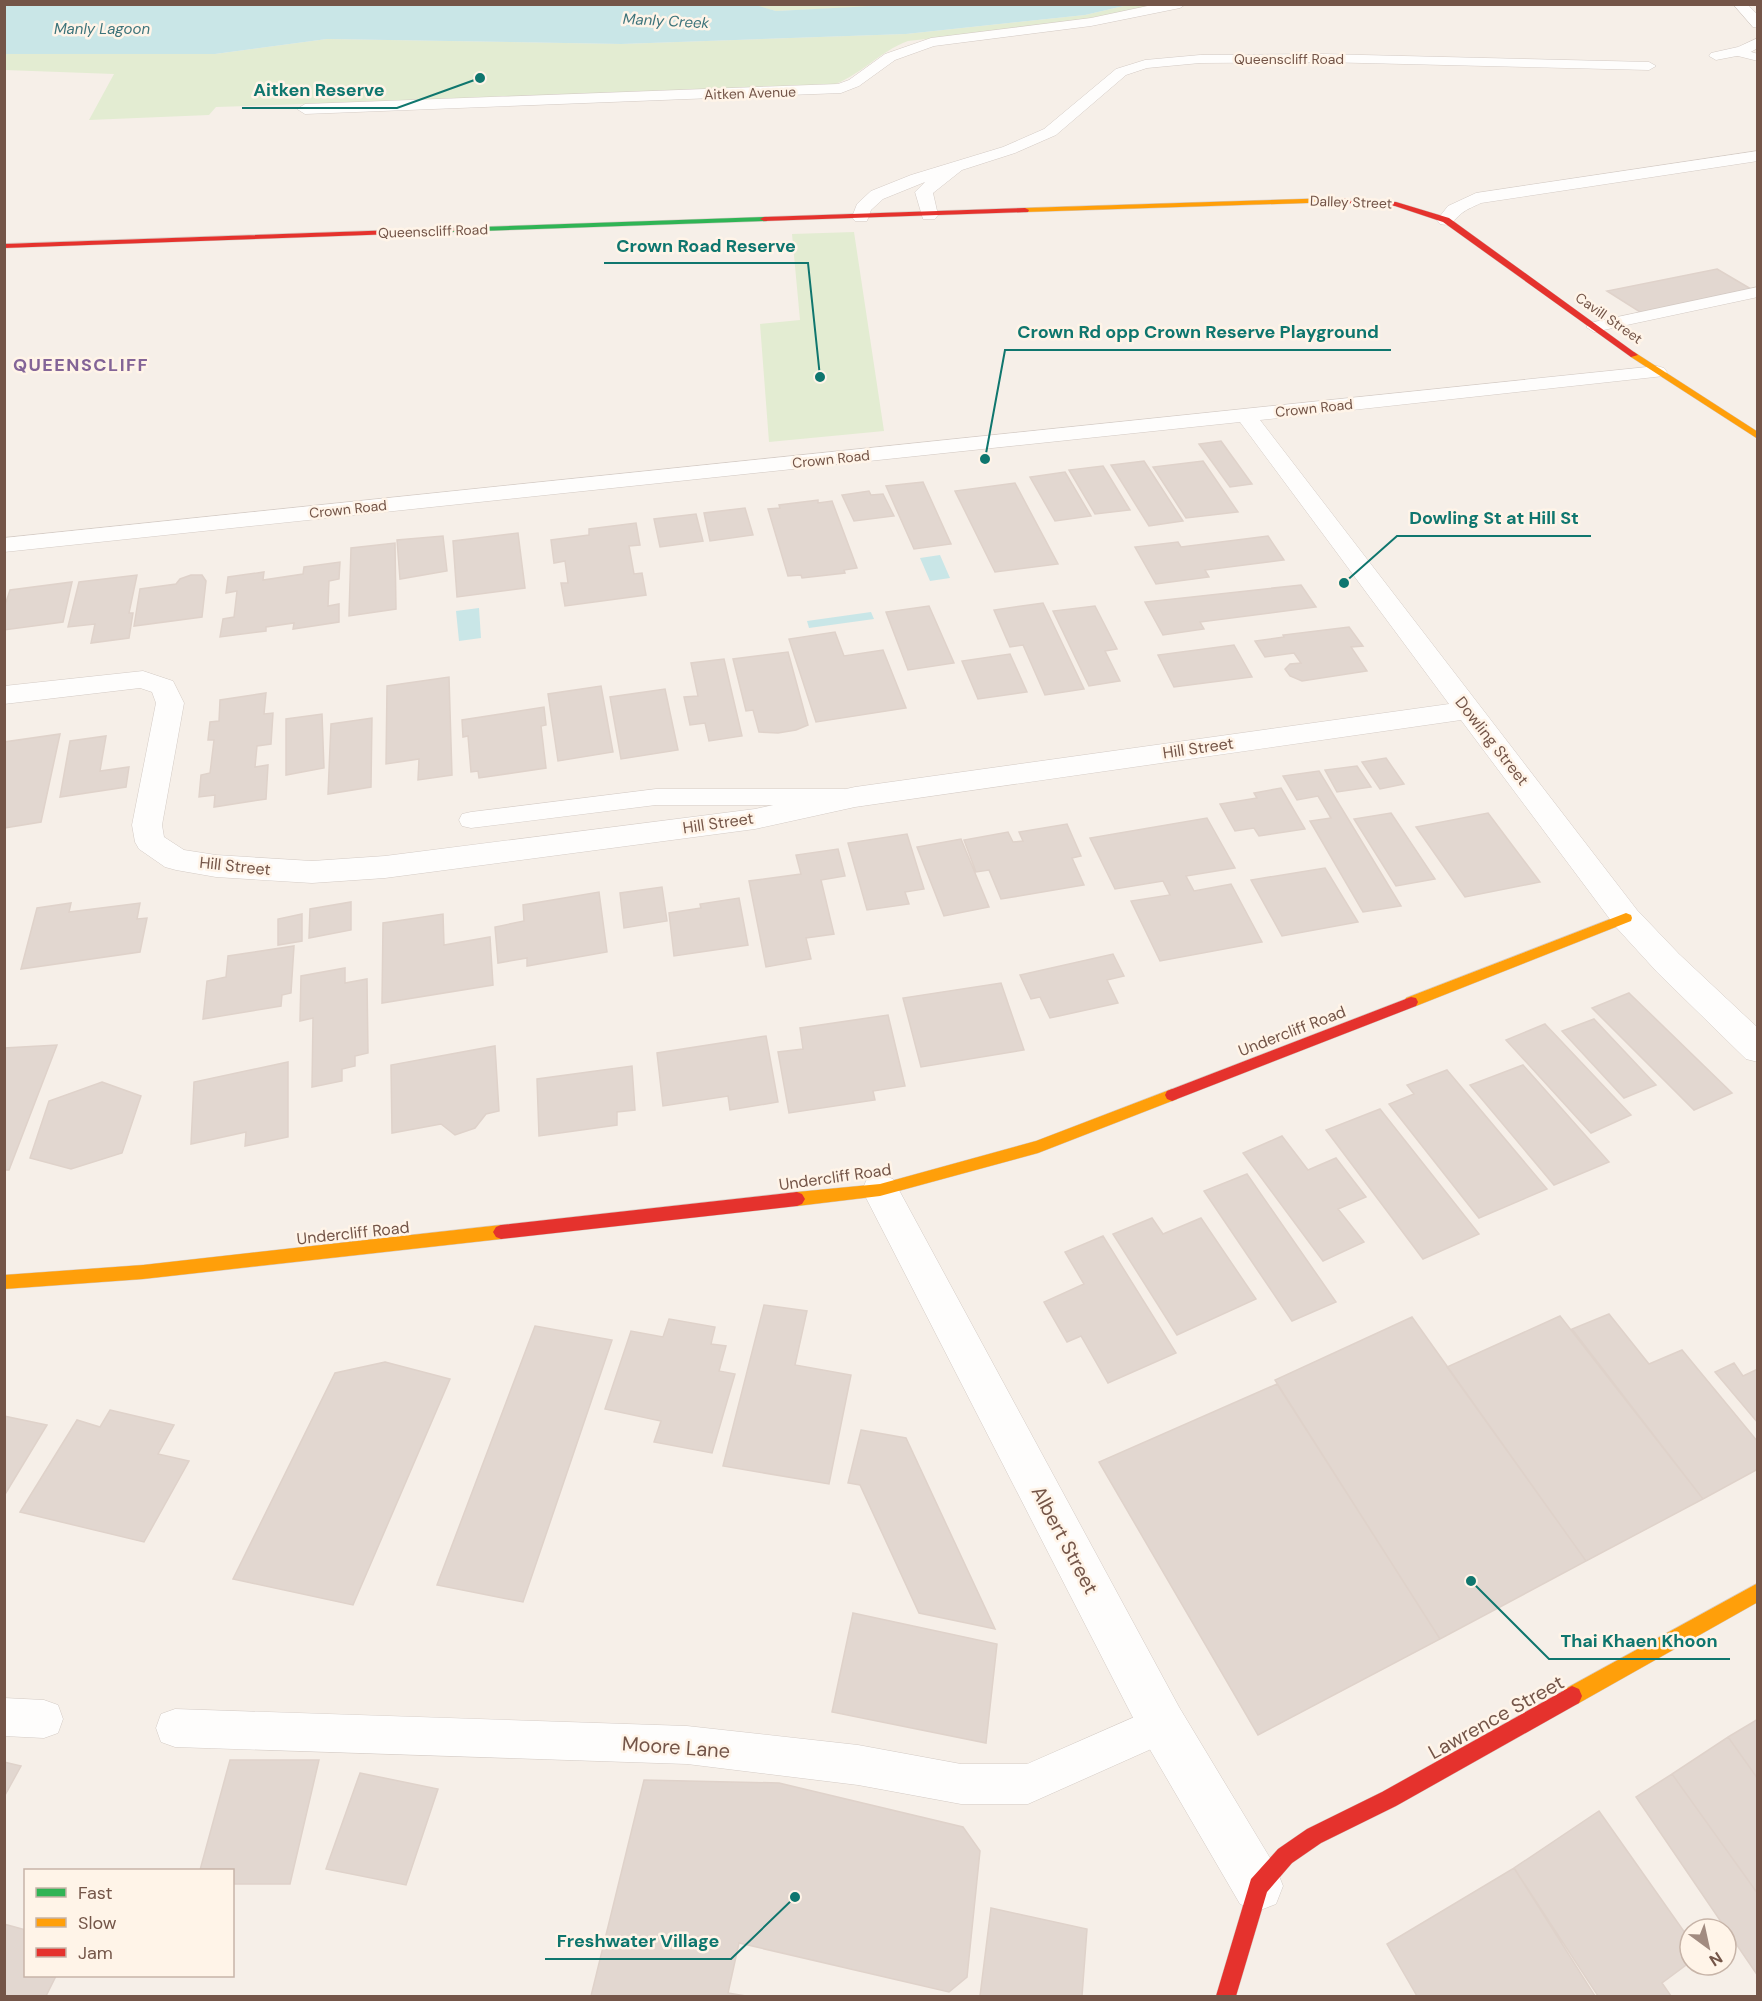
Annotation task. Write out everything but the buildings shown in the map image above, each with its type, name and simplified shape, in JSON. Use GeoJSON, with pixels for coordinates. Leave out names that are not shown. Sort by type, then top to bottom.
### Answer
{"type":"FeatureCollection","features":[{"type":"Feature","properties":{"kind":"main road","name":"Dalley Street"},"geometry":{"type":"LineString","coordinates":[[929,215],[1350,200],[1401,204],[1421,209],[1446,220]]}},
{"type":"Feature","properties":{"kind":"main road","name":"Queenscliff Road"},"geometry":{"type":"LineString","coordinates":[[4,246],[929,215]]}},
{"type":"Feature","properties":{"kind":"main road","name":"Cavill Street"},"geometry":{"type":"LineString","coordinates":[[1446,220],[1657,372],[1758,436]]}},
{"type":"Feature","properties":{"kind":"main road","name":"Undercliff Road"},"geometry":{"type":"LineString","coordinates":[[4,1282],[166,1270],[880,1190],[1038,1147],[1626,918]]}},
{"type":"Feature","properties":{"kind":"main road","name":"Lawrence Street"},"geometry":{"type":"LineString","coordinates":[[1271,1871],[1314,1836],[1389,1799],[1758,1592]]}},
{"type":"Feature","properties":{"kind":"main road"},"geometry":{"type":"LineString","coordinates":[[1226,1996],[1271,1871]]}},
{"type":"Feature","properties":{"kind":"street","name":"Aitken Avenue"},"geometry":{"type":"LineString","coordinates":[[305,109],[841,88],[854,83],[890,57],[931,42],[1091,22],[1180,4]]}},
{"type":"Feature","properties":{"kind":"street"},"geometry":{"type":"LineString","coordinates":[[1740,4],[1755,19]]}},
{"type":"Feature","properties":{"kind":"street"},"geometry":{"type":"LineString","coordinates":[[1716,56],[1738,52],[1758,42]]}},
{"type":"Feature","properties":{"kind":"street","name":"Queenscliff Road"},"geometry":{"type":"LineString","coordinates":[[861,217],[863,208],[877,195],[958,168],[1050,132],[1121,72],[1145,64],[1200,58],[1322,58],[1650,66]]}},
{"type":"Feature","properties":{"kind":"street"},"geometry":{"type":"LineString","coordinates":[[1446,220],[1454,210],[1476,198],[1758,156]]}},
{"type":"Feature","properties":{"kind":"street","name":"Queenscliff Road"},"geometry":{"type":"LineString","coordinates":[[929,215],[924,192],[958,168]]}},
{"type":"Feature","properties":{"kind":"street","name":"Crown Road"},"geometry":{"type":"LineString","coordinates":[[4,545],[1657,372]]}},
{"type":"Feature","properties":{"kind":"street","name":"Dowling Street"},"geometry":{"type":"LineString","coordinates":[[1246,416],[1626,918],[1668,963],[1758,1049]]}},
{"type":"Feature","properties":{"kind":"street","name":"Hill Street"},"geometry":{"type":"LineString","coordinates":[[4,695],[143,679],[163,687],[170,703],[147,825],[150,842],[176,859],[206,864],[312,872],[385,867],[755,819],[855,797],[1467,710]]}},
{"type":"Feature","properties":{"kind":"street","name":"Albert Street"},"geometry":{"type":"LineString","coordinates":[[880,1190],[1162,1724],[1271,1871]]}},
{"type":"Feature","properties":{"kind":"lane"},"geometry":{"type":"LineString","coordinates":[[1738,52],[1758,58]]}},
{"type":"Feature","properties":{"kind":"lane"},"geometry":{"type":"LineString","coordinates":[[1594,327],[1758,292]]}},
{"type":"Feature","properties":{"kind":"lane"},"geometry":{"type":"LineString","coordinates":[[471,820],[656,797],[855,797]]}},
{"type":"Feature","properties":{"kind":"lane"},"geometry":{"type":"LineString","coordinates":[[4,1718],[44,1719]]}},
{"type":"Feature","properties":{"kind":"lane","name":"Moore Lane"},"geometry":{"type":"LineString","coordinates":[[175,1728],[687,1745],[858,1765],[961,1784],[1028,1784],[1162,1724]]}},
{"type":"Feature","properties":{"kind":"green space"},"geometry":{"type":"Polygon","coordinates":[[[752,5],[911,5],[776,11],[752,5]]]}},
{"type":"Feature","properties":{"kind":"green space"},"geometry":{"type":"Polygon","coordinates":[[[1128,5],[1167,5],[1070,23],[908,41],[888,51],[850,77],[830,86],[216,107],[209,115],[89,120],[114,74],[5,70],[5,54],[215,54],[327,39],[621,44],[906,34],[1085,15],[1128,5]]]}},
{"type":"Feature","properties":{"kind":"green space"},"geometry":{"type":"Polygon","coordinates":[[[854,232],[884,431],[769,442],[760,324],[800,320],[792,234],[854,232]]]}},
{"type":"Feature","properties":{"kind":"water","name":"Manly Lagoon"},"geometry":{"type":"Polygon","coordinates":[[[752,4],[776,11],[911,4],[1128,5],[1085,15],[906,34],[621,44],[327,39],[215,54],[5,54],[5,5],[752,4]]]}},
{"type":"Feature","properties":{"kind":"water"},"geometry":{"type":"Polygon","coordinates":[[[940,555],[950,578],[930,581],[920,558],[940,555]]]}},
{"type":"Feature","properties":{"kind":"water"},"geometry":{"type":"Polygon","coordinates":[[[479,608],[481,638],[459,641],[456,611],[479,608]]]}},
{"type":"Feature","properties":{"kind":"water"},"geometry":{"type":"Polygon","coordinates":[[[871,612],[874,619],[809,628],[807,621],[871,612]]]}},
{"type":"Feature","properties":{"kind":"traffic: fast"},"geometry":{"type":"LineString","coordinates":[[451,230],[764,219]]}},
{"type":"Feature","properties":{"kind":"traffic: slow"},"geometry":{"type":"LineString","coordinates":[[1025,210],[1334,200]]}},
{"type":"Feature","properties":{"kind":"traffic: slow"},"geometry":{"type":"LineString","coordinates":[[1634,355],[1758,436]]}},
{"type":"Feature","properties":{"kind":"traffic: slow"},"geometry":{"type":"LineString","coordinates":[[1411,1002],[1626,918]]}},
{"type":"Feature","properties":{"kind":"traffic: slow"},"geometry":{"type":"LineString","coordinates":[[797,1199],[880,1190],[1038,1147],[1172,1095]]}},
{"type":"Feature","properties":{"kind":"traffic: slow"},"geometry":{"type":"LineString","coordinates":[[4,1282],[143,1272],[501,1232]]}},
{"type":"Feature","properties":{"kind":"traffic: slow"},"geometry":{"type":"LineString","coordinates":[[1572,1696],[1758,1592]]}},
{"type":"Feature","properties":{"kind":"traffic: jam"},"geometry":{"type":"LineString","coordinates":[[1334,200],[1396,204],[1446,220],[1634,355]]}},
{"type":"Feature","properties":{"kind":"traffic: jam"},"geometry":{"type":"LineString","coordinates":[[764,219],[1025,210]]}},
{"type":"Feature","properties":{"kind":"traffic: jam"},"geometry":{"type":"LineString","coordinates":[[4,246],[451,230]]}},
{"type":"Feature","properties":{"kind":"traffic: jam"},"geometry":{"type":"LineString","coordinates":[[1172,1095],[1411,1002]]}},
{"type":"Feature","properties":{"kind":"traffic: jam"},"geometry":{"type":"LineString","coordinates":[[501,1232],[797,1199]]}},
{"type":"Feature","properties":{"kind":"traffic: jam"},"geometry":{"type":"LineString","coordinates":[[1226,1996],[1258,1886],[1285,1856],[1314,1836],[1389,1799],[1572,1696]]}},
{"type":"Feature","properties":{"kind":"place","name":"Aitken Reserve"},"geometry":{"type":"Point","coordinates":[480,78]}},
{"type":"Feature","properties":{"kind":"place","name":"Crown Road Reserve"},"geometry":{"type":"Point","coordinates":[820,377]}},
{"type":"Feature","properties":{"kind":"place","name":"Crown Rd opp Crown Reserve Playground"},"geometry":{"type":"Point","coordinates":[985,459]}},
{"type":"Feature","properties":{"kind":"place","name":"Dowling St at Hill St"},"geometry":{"type":"Point","coordinates":[1344,583]}},
{"type":"Feature","properties":{"kind":"place","name":"Thai Khaen Khoon"},"geometry":{"type":"Point","coordinates":[1471,1581]}},
{"type":"Feature","properties":{"kind":"place","name":"Freshwater Village"},"geometry":{"type":"Point","coordinates":[795,1897]}},
{"type":"Feature","properties":{"kind":"district","name":"QUEENSCLIFF"},"geometry":{"type":"Point","coordinates":[81,365]}},
{"type":"Feature","properties":{"kind":"water label","name":"Manly Creek"},"geometry":{"type":"Point","coordinates":[666,21]}}]}
